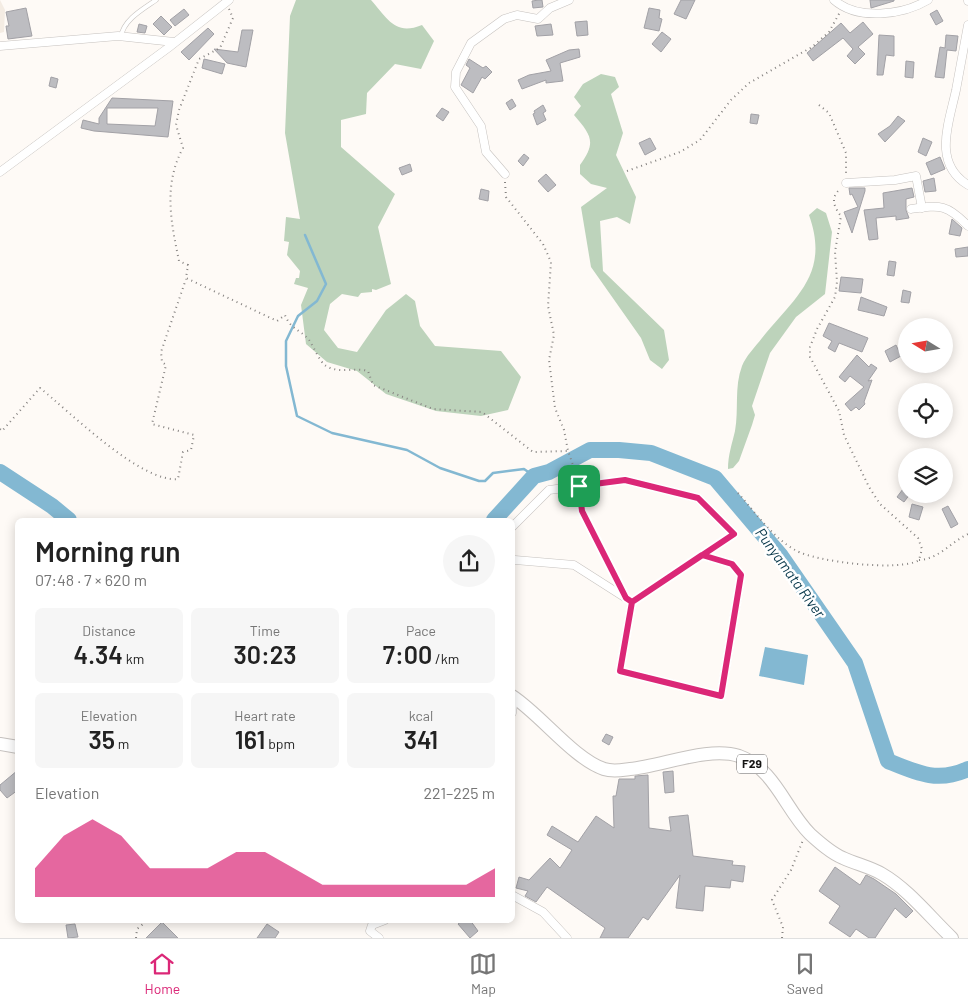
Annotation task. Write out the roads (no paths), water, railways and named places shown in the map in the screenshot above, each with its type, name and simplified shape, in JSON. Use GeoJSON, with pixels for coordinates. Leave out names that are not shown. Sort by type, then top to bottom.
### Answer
{"type":"FeatureCollection","features":[{"type":"Feature","properties":{"kind":"main road","name":"F29"},"geometry":{"type":"LineString","coordinates":[[515,698],[580,754],[604,769],[612,771],[642,768],[706,754],[740,756],[765,774],[806,828],[825,847],[842,858],[881,873],[892,880],[952,938]]}},
{"type":"Feature","properties":{"kind":"main road"},"geometry":{"type":"LineString","coordinates":[[0,744],[15,746]]}},
{"type":"Feature","properties":{"kind":"street"},"geometry":{"type":"LineString","coordinates":[[505,174],[486,152],[481,126],[455,87],[456,72],[471,43],[504,19],[517,15],[538,20],[550,8],[568,0]]}},
{"type":"Feature","properties":{"kind":"street"},"geometry":{"type":"LineString","coordinates":[[834,0],[842,7],[853,12],[894,13],[918,6],[928,0]]}},
{"type":"Feature","properties":{"kind":"street"},"geometry":{"type":"LineString","coordinates":[[0,172],[227,2]]}},
{"type":"Feature","properties":{"kind":"street"},"geometry":{"type":"LineString","coordinates":[[968,25],[962,61],[948,118],[946,146],[948,165],[956,178],[968,185]]}},
{"type":"Feature","properties":{"kind":"street"},"geometry":{"type":"LineString","coordinates":[[0,46],[122,37],[174,42]]}},
{"type":"Feature","properties":{"kind":"street"},"geometry":{"type":"LineString","coordinates":[[846,183],[895,180],[916,176],[922,208]]}},
{"type":"Feature","properties":{"kind":"street"},"geometry":{"type":"LineString","coordinates":[[911,209],[948,209],[957,214],[968,226]]}},
{"type":"Feature","properties":{"kind":"street"},"geometry":{"type":"LineString","coordinates":[[515,524],[549,490],[625,480],[698,498],[734,534],[629,600]]}},
{"type":"Feature","properties":{"kind":"street"},"geometry":{"type":"LineString","coordinates":[[702,555],[732,564],[741,575],[721,696],[620,671],[629,600],[702,555]]}},
{"type":"Feature","properties":{"kind":"street"},"geometry":{"type":"LineString","coordinates":[[515,560],[574,565],[629,600]]}},
{"type":"Feature","properties":{"kind":"street"},"geometry":{"type":"LineString","coordinates":[[515,897],[543,912],[555,928],[567,938]]}},
{"type":"Feature","properties":{"kind":"street"},"geometry":{"type":"LineString","coordinates":[[377,923],[372,925],[370,931],[379,938]]}},
{"type":"Feature","properties":{"kind":"lane"},"geometry":{"type":"LineString","coordinates":[[122,37],[122,30],[127,22],[156,0]]}},
{"type":"Feature","properties":{"kind":"water"},"geometry":{"type":"Polygon","coordinates":[[[765,647],[808,655],[804,685],[759,676],[765,647]]]}},
{"type":"Feature","properties":{"kind":"waterway"},"geometry":{"type":"LineString","coordinates":[[305,235],[326,284],[317,301],[298,316],[286,341],[286,366],[297,416],[332,433],[407,450],[440,468],[479,481],[485,481],[493,473],[524,469],[534,476]]}},
{"type":"Feature","properties":{"kind":"waterway","name":"Punyamata River"},"geometry":{"type":"LineString","coordinates":[[496,518],[534,476],[549,472],[590,450],[651,453],[715,478],[781,556],[855,663],[888,761],[918,772],[937,776],[968,769]]}},
{"type":"Feature","properties":{"kind":"waterway"},"geometry":{"type":"LineString","coordinates":[[0,472],[52,506],[67,518]]}}]}
